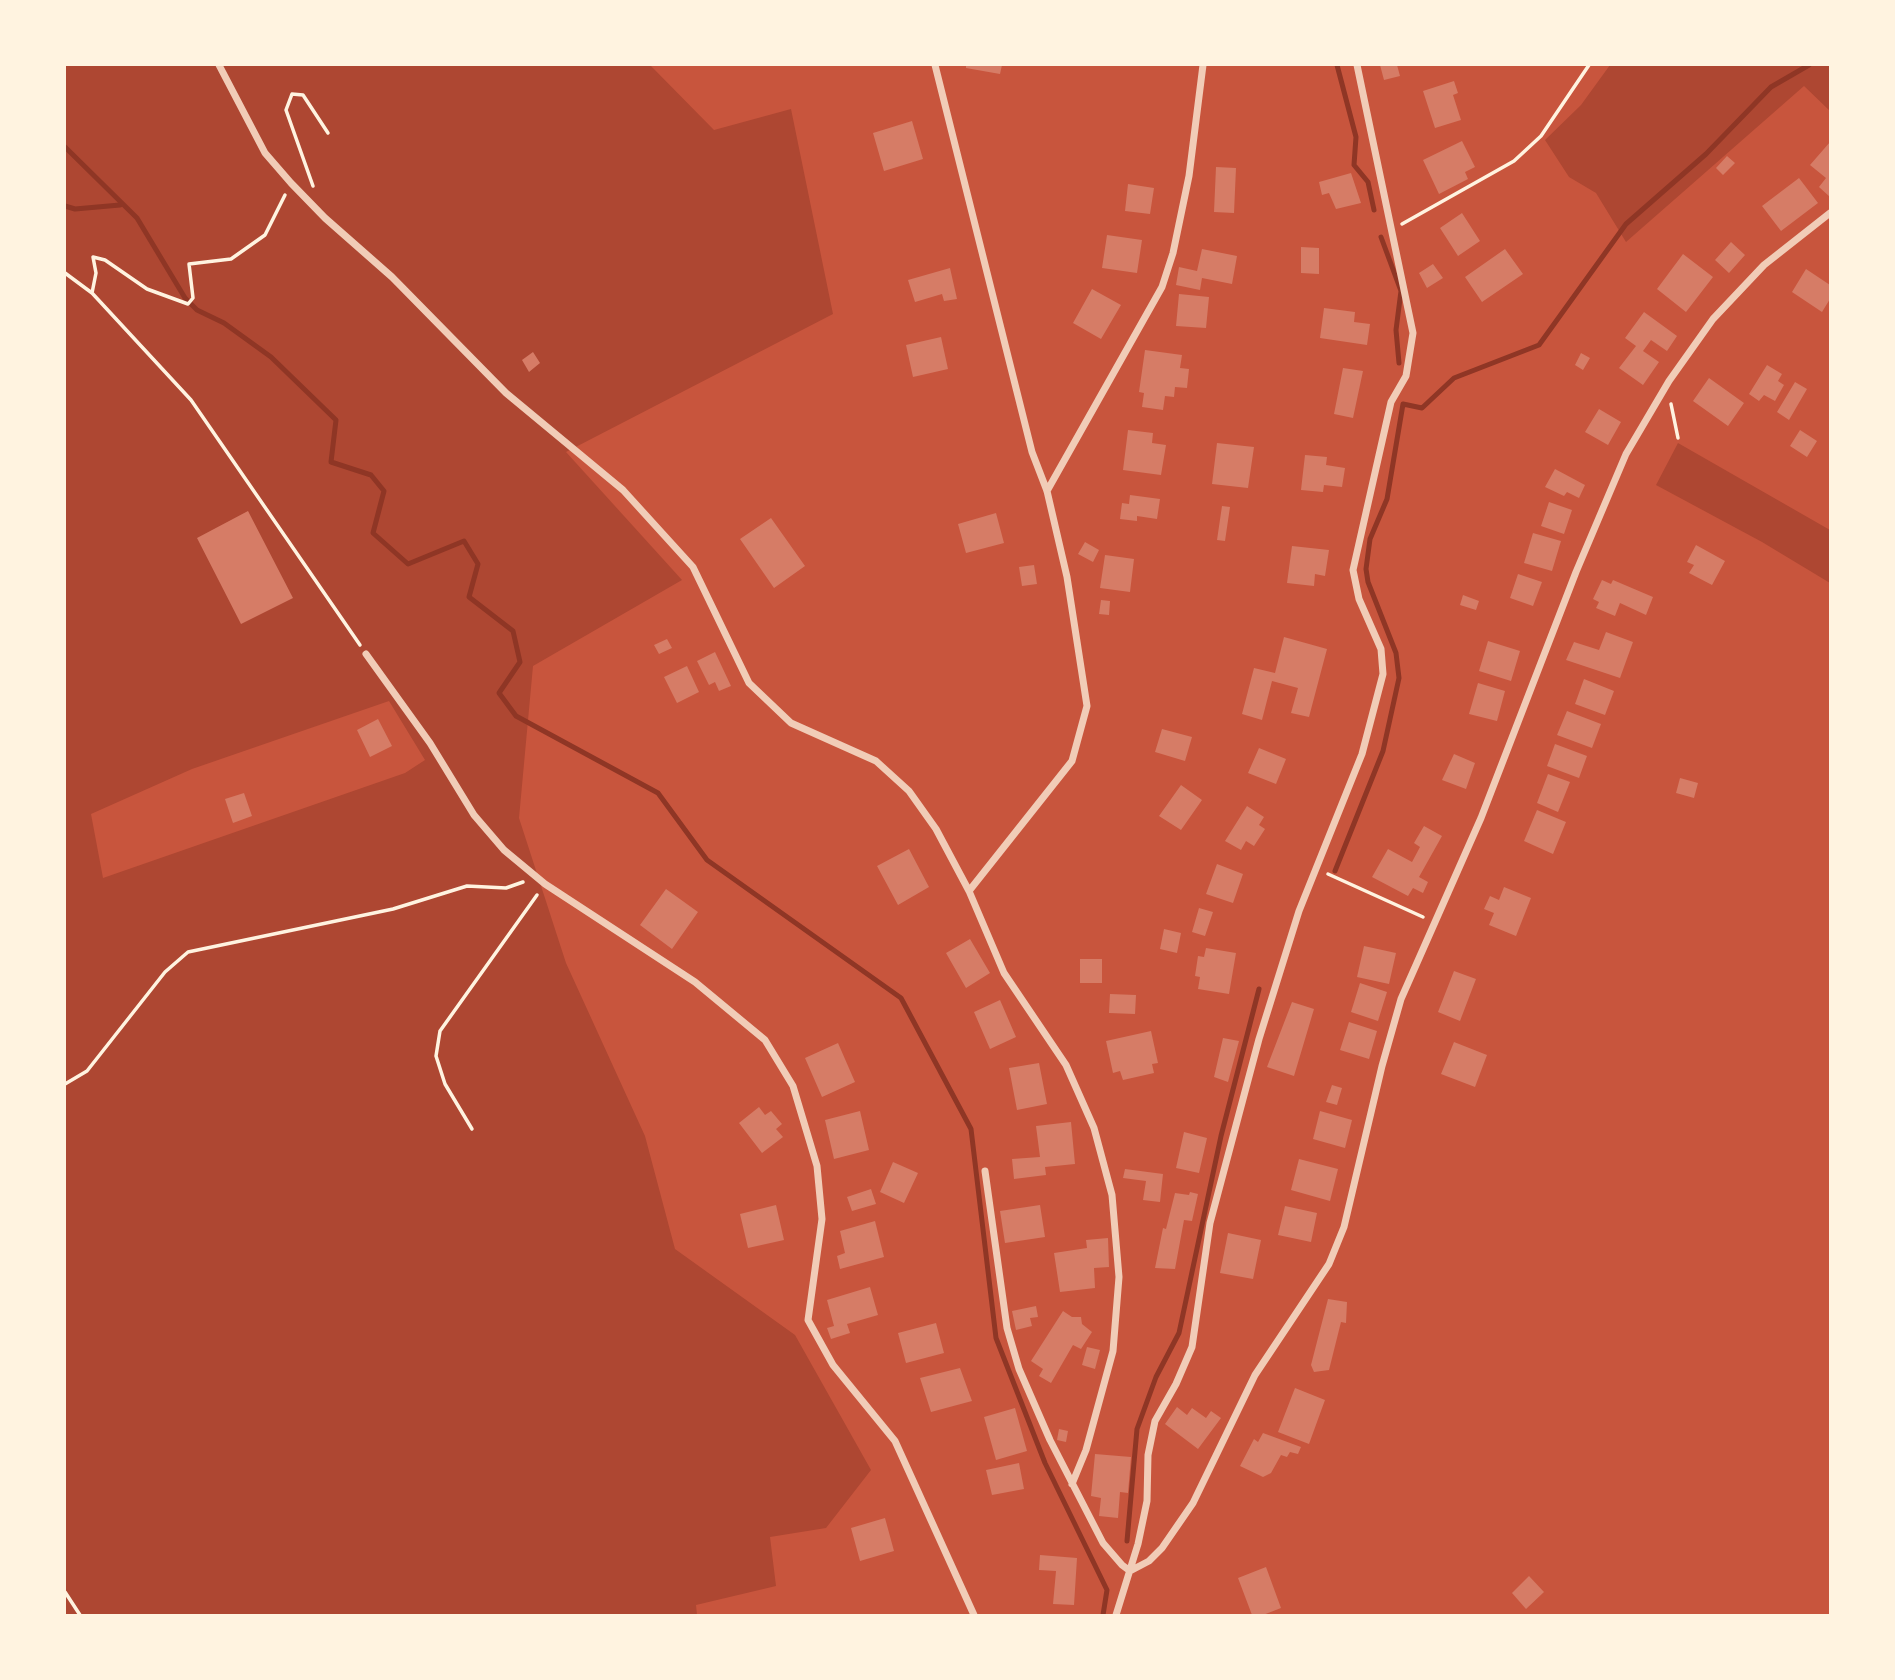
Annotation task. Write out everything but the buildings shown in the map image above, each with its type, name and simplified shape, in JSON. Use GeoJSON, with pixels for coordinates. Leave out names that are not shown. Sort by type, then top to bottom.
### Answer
{"type":"FeatureCollection","features":[{"type":"Feature","properties":{"kind":"street"},"geometry":{"type":"LineString","coordinates":[[219,65],[265,153],[324,218],[392,277],[506,393],[623,491],[693,567],[749,683],[791,723],[876,761],[908,791],[936,829],[969,891],[1004,973],[1066,1065],[1094,1128],[1112,1195],[1119,1277],[1113,1351],[1086,1450],[1072,1484]]}},
{"type":"Feature","properties":{"kind":"street"},"geometry":{"type":"LineString","coordinates":[[935,65],[1032,452],[1047,491],[1067,577],[1087,706],[1072,761],[969,891]]}},
{"type":"Feature","properties":{"kind":"street"},"geometry":{"type":"LineString","coordinates":[[1047,491],[1162,287],[1173,253],[1189,176],[1203,65]]}},
{"type":"Feature","properties":{"kind":"street"},"geometry":{"type":"LineString","coordinates":[[1116,1615],[1147,1501],[1148,1455],[1155,1421],[1176,1384],[1192,1347],[1210,1223],[1259,1039],[1299,911],[1362,754],[1383,674],[1381,649],[1359,598],[1353,570],[1391,402],[1406,376],[1413,333],[1394,228],[1357,65]]}},
{"type":"Feature","properties":{"kind":"street"},"geometry":{"type":"LineString","coordinates":[[1130,1571],[1149,1562],[1162,1548],[1193,1503],[1255,1375],[1329,1264],[1344,1227],[1382,1066],[1401,999],[1481,818],[1576,572],[1626,454],[1670,381],[1713,319],[1764,265],[1830,213]]}},
{"type":"Feature","properties":{"kind":"street"},"geometry":{"type":"LineString","coordinates":[[366,654],[430,743],[474,815],[504,850],[545,884],[695,982],[765,1040],[793,1086],[817,1166],[822,1219],[808,1320],[833,1365],[895,1441],[974,1615]]}},
{"type":"Feature","properties":{"kind":"street"},"geometry":{"type":"LineString","coordinates":[[985,1171],[1007,1328],[1019,1369],[1072,1484],[1103,1543],[1130,1571]]}},
{"type":"Feature","properties":{"kind":"path"},"geometry":{"type":"LineString","coordinates":[[1394,228],[1514,161],[1541,136],[1589,65]]}},
{"type":"Feature","properties":{"kind":"path"},"geometry":{"type":"LineString","coordinates":[[316,194],[286,110],[292,94],[303,94],[328,133]]}},
{"type":"Feature","properties":{"kind":"path"},"geometry":{"type":"LineString","coordinates":[[92,293],[96,274],[93,257],[105,260],[147,289],[183,305],[189,302],[193,298],[189,264],[231,259],[265,235],[291,183]]}},
{"type":"Feature","properties":{"kind":"path"},"geometry":{"type":"LineString","coordinates":[[65,273],[92,293],[191,400],[366,654]]}},
{"type":"Feature","properties":{"kind":"path"},"geometry":{"type":"LineString","coordinates":[[1670,381],[1672,421],[1678,438]]}},
{"type":"Feature","properties":{"kind":"path"},"geometry":{"type":"LineString","coordinates":[[1318,869],[1435,922]]}},
{"type":"Feature","properties":{"kind":"path"},"geometry":{"type":"LineString","coordinates":[[65,1084],[87,1071],[165,972],[188,952],[393,909],[467,886],[506,888],[537,878]]}},
{"type":"Feature","properties":{"kind":"path"},"geometry":{"type":"LineString","coordinates":[[472,1129],[445,1084],[436,1056],[440,1031],[545,884]]}},
{"type":"Feature","properties":{"kind":"path"},"geometry":{"type":"LineString","coordinates":[[65,1592],[80,1615]]}},
{"type":"Feature","properties":{"kind":"shaded area"},"geometry":{"type":"Polygon","coordinates":[[[65,65],[650,65],[714,130],[791,109],[833,314],[566,452],[682,580],[533,666],[519,818],[566,963],[645,1136],[675,1249],[795,1335],[871,1470],[826,1528],[770,1537],[776,1586],[696,1605],[697,1615],[65,1615],[65,65]],[[389,701],[192,769],[91,814],[103,878],[405,773],[425,760],[389,701]]]}},
{"type":"Feature","properties":{"kind":"shaded area"},"geometry":{"type":"Polygon","coordinates":[[[1610,65],[1830,65],[1830,111],[1804,86],[1626,242],[1596,193],[1569,177],[1545,140],[1581,105],[1610,65]]]}},
{"type":"Feature","properties":{"kind":"shaded area"},"geometry":{"type":"Polygon","coordinates":[[[1678,443],[1830,530],[1830,583],[1762,542],[1656,485],[1678,443]]]}},
{"type":"Feature","properties":{"kind":"waterway"},"geometry":{"type":"LineString","coordinates":[[1337,65],[1356,137],[1354,165],[1368,182],[1374,210]]}},
{"type":"Feature","properties":{"kind":"waterway"},"geometry":{"type":"LineString","coordinates":[[1335,871],[1383,751],[1399,678],[1396,653],[1368,582],[1366,569],[1370,539],[1387,499],[1403,404],[1422,408],[1454,378],[1539,345],[1626,224],[1706,154],[1771,87],[1809,65]]}},
{"type":"Feature","properties":{"kind":"waterway"},"geometry":{"type":"LineString","coordinates":[[65,147],[137,218],[185,298],[197,310],[224,323],[271,357],[336,420],[331,462],[371,475],[384,491],[373,533],[408,564],[464,541],[478,564],[469,597],[513,631],[520,662],[499,693],[516,716],[658,793],[707,860],[901,998],[971,1129],[996,1338],[1045,1463],[1107,1590],[1103,1615]]}},
{"type":"Feature","properties":{"kind":"waterway"},"geometry":{"type":"LineString","coordinates":[[65,206],[75,209],[120,205]]}},
{"type":"Feature","properties":{"kind":"waterway"},"geometry":{"type":"LineString","coordinates":[[1381,237],[1401,291],[1396,330],[1399,363]]}},
{"type":"Feature","properties":{"kind":"waterway"},"geometry":{"type":"LineString","coordinates":[[1127,1541],[1137,1429],[1156,1377],[1179,1333],[1221,1136],[1259,989]]}}]}
